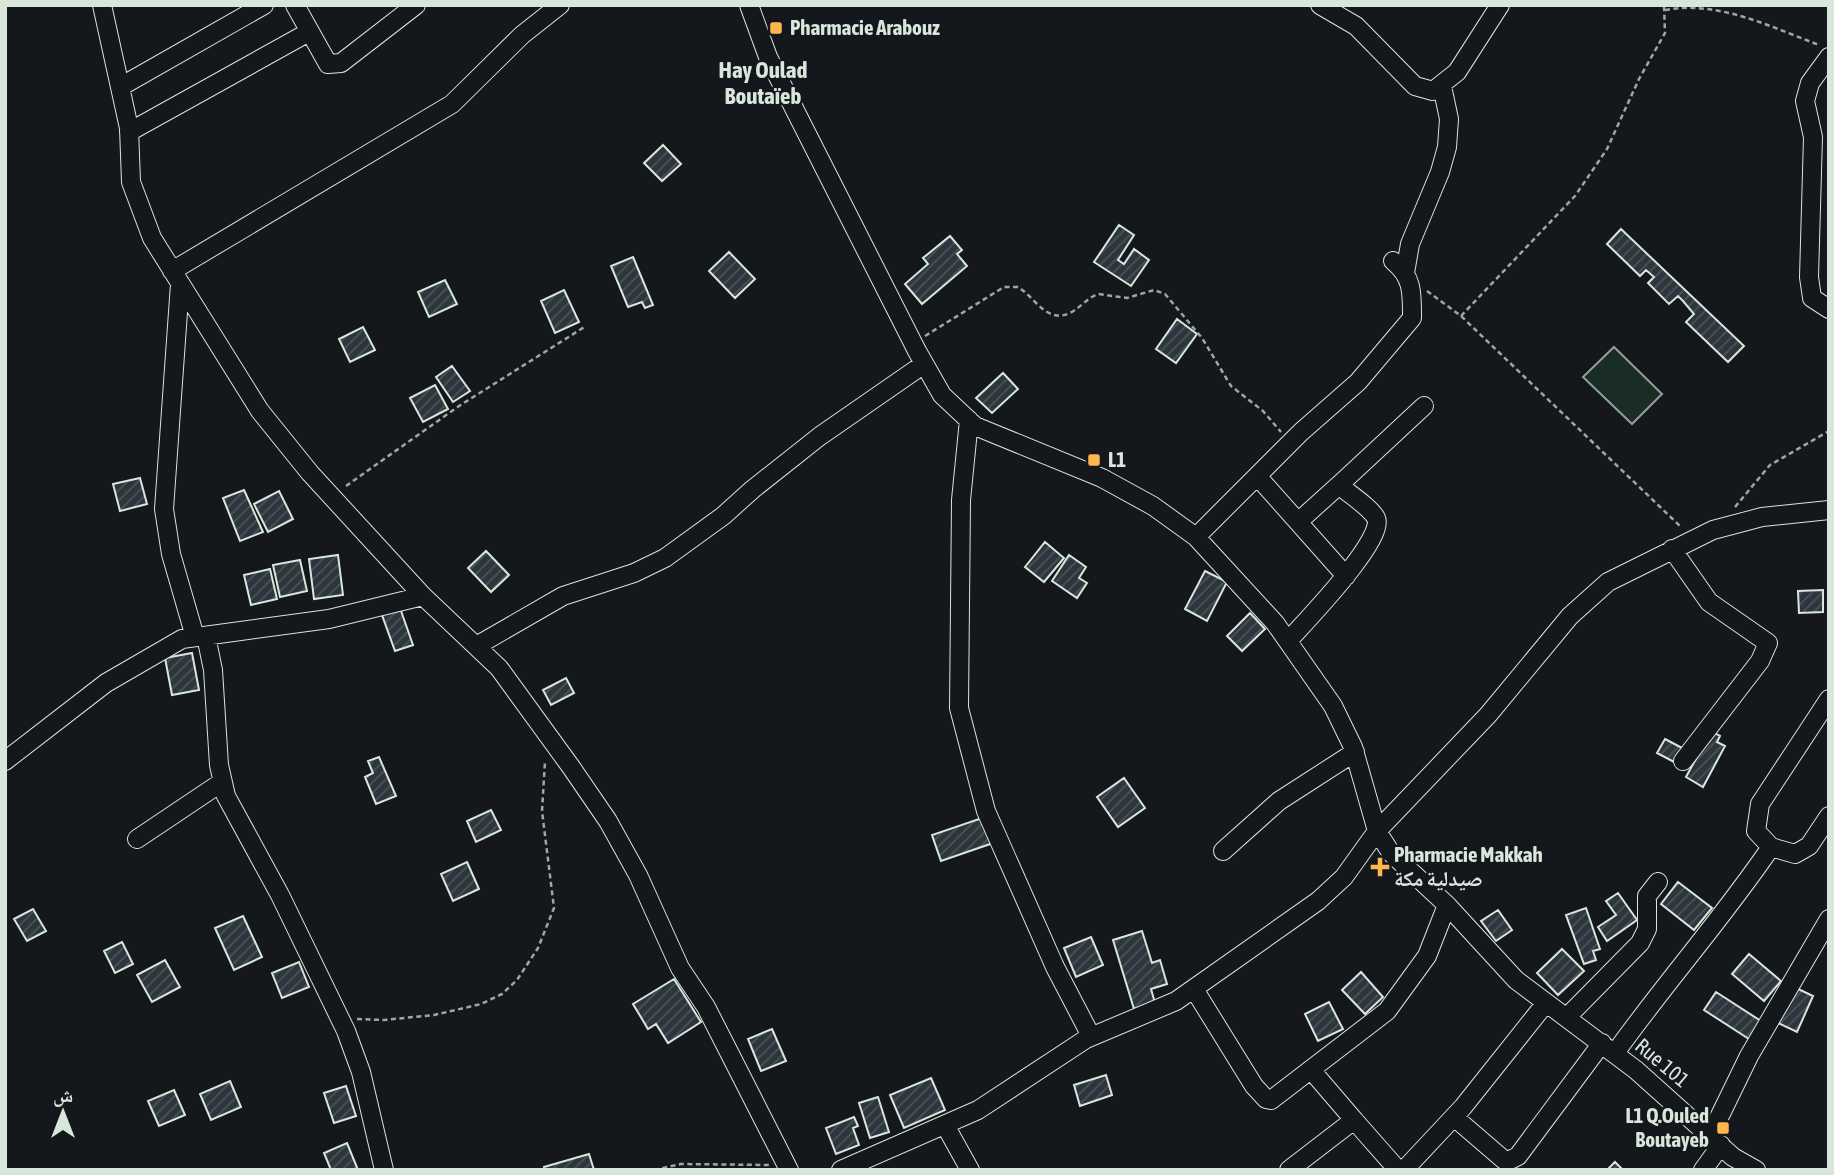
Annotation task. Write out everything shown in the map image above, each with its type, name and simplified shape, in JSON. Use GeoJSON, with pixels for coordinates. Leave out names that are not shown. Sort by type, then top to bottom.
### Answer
{"type":"FeatureCollection","features":[{"type":"Feature","properties":{"kind":"street"},"geometry":{"type":"LineString","coordinates":[[102,5],[129,132],[131,182],[152,238],[260,411],[332,496],[423,596],[478,645],[499,668],[608,821],[638,875],[680,968],[706,1007],[787,1166]]}},
{"type":"Feature","properties":{"kind":"street"},"geometry":{"type":"LineString","coordinates":[[120,87],[264,5]]}},
{"type":"Feature","properties":{"kind":"street"},"geometry":{"type":"LineString","coordinates":[[295,5],[328,64],[341,63],[416,5]]}},
{"type":"Feature","properties":{"kind":"street"},"geometry":{"type":"LineString","coordinates":[[176,278],[452,104],[522,35],[560,5]]}},
{"type":"Feature","properties":{"kind":"street"},"geometry":{"type":"LineString","coordinates":[[749,5],[768,57],[913,344],[942,395],[969,420],[1003,439],[1102,478],[1153,506],[1196,537],[1231,572],[1288,641],[1333,706],[1355,752],[1377,831]]}},
{"type":"Feature","properties":{"kind":"street"},"geometry":{"type":"LineString","coordinates":[[1320,5],[1356,26],[1415,86],[1433,91],[1457,72],[1500,5]]}},
{"type":"Feature","properties":{"kind":"street"},"geometry":{"type":"LineString","coordinates":[[129,132],[309,32]]}},
{"type":"Feature","properties":{"kind":"street"},"geometry":{"type":"LineString","coordinates":[[1829,57],[1810,83],[1805,101],[1813,137],[1810,288],[1812,298],[1829,309]]}},
{"type":"Feature","properties":{"kind":"street"},"geometry":{"type":"LineString","coordinates":[[1196,537],[1280,452],[1358,382],[1412,318],[1403,273],[1410,244],[1440,172],[1447,147],[1449,119],[1442,86]]}},
{"type":"Feature","properties":{"kind":"street"},"geometry":{"type":"LineString","coordinates":[[176,278],[164,509],[171,554],[214,670],[222,782],[226,796],[268,872],[340,1018],[361,1072],[384,1170]]}},
{"type":"Feature","properties":{"kind":"street"},"geometry":{"type":"LineString","coordinates":[[478,645],[563,596],[634,573],[665,558],[723,516],[820,436],[924,365]]}},
{"type":"Feature","properties":{"kind":"street"},"geometry":{"type":"LineString","coordinates":[[1298,522],[1424,406]]}},
{"type":"Feature","properties":{"kind":"street"},"geometry":{"type":"LineString","coordinates":[[969,420],[961,500],[959,708],[986,811],[1055,967],[1091,1037]]}},
{"type":"Feature","properties":{"kind":"street"},"geometry":{"type":"LineString","coordinates":[[1258,477],[1346,576]]}},
{"type":"Feature","properties":{"kind":"street"},"geometry":{"type":"LineString","coordinates":[[1288,641],[1346,576],[1374,536],[1376,518],[1339,485]]}},
{"type":"Feature","properties":{"kind":"street"},"geometry":{"type":"LineString","coordinates":[[841,1170],[978,1110],[1038,1068],[1091,1037],[1169,1004],[1333,889],[1377,831],[1488,715],[1587,598],[1630,569],[1713,530],[1762,517],[1829,510]]}},
{"type":"Feature","properties":{"kind":"street"},"geometry":{"type":"LineString","coordinates":[[1672,549],[1709,602],[1768,643],[1760,661],[1683,761]]}},
{"type":"Feature","properties":{"kind":"street"},"geometry":{"type":"LineString","coordinates":[[5,761],[106,683],[170,644],[201,636],[329,620],[423,596]]}},
{"type":"Feature","properties":{"kind":"street"},"geometry":{"type":"LineString","coordinates":[[1829,699],[1760,804],[1756,831],[1771,847],[1788,854],[1800,852],[1809,846],[1829,816]]}},
{"type":"Feature","properties":{"kind":"street"},"geometry":{"type":"LineString","coordinates":[[1223,851],[1279,801],[1355,752]]}},
{"type":"Feature","properties":{"kind":"street"},"geometry":{"type":"LineString","coordinates":[[137,839],[222,782]]}},
{"type":"Feature","properties":{"kind":"street","name":"Rue 101"},"geometry":{"type":"LineString","coordinates":[[1377,831],[1391,853],[1447,905],[1504,968],[1608,1048],[1725,1151],[1756,1170]]}},
{"type":"Feature","properties":{"kind":"street"},"geometry":{"type":"LineString","coordinates":[[1454,1117],[1504,1160],[1518,1156],[1730,907],[1771,847]]}},
{"type":"Feature","properties":{"kind":"street"},"geometry":{"type":"LineString","coordinates":[[1567,1017],[1640,943],[1647,929],[1647,896],[1658,882]]}},
{"type":"Feature","properties":{"kind":"street"},"geometry":{"type":"LineString","coordinates":[[1194,989],[1254,1086],[1266,1099],[1279,1096],[1387,1012],[1427,956],[1447,905]]}},
{"type":"Feature","properties":{"kind":"street"},"geometry":{"type":"LineString","coordinates":[[1703,1170],[1725,1151],[1749,1056],[1829,919]]}},
{"type":"Feature","properties":{"kind":"street"},"geometry":{"type":"LineString","coordinates":[[1404,1170],[1454,1117],[1541,999]]}},
{"type":"Feature","properties":{"kind":"street"},"geometry":{"type":"LineString","coordinates":[[1312,1071],[1398,1170]]}},
{"type":"Feature","properties":{"kind":"street"},"geometry":{"type":"LineString","coordinates":[[1289,1170],[1354,1120]]}},
{"type":"Feature","properties":{"kind":"street"},"geometry":{"type":"LineString","coordinates":[[945,1125],[970,1170]]}},
{"type":"Feature","properties":{"kind":"path"},"geometry":{"type":"LineString","coordinates":[[1461,316],[1575,196],[1607,149],[1639,79],[1665,33],[1664,5]]}},
{"type":"Feature","properties":{"kind":"path"},"geometry":{"type":"LineString","coordinates":[[1665,10],[1704,8],[1780,28],[1829,48]]}},
{"type":"Feature","properties":{"kind":"path"},"geometry":{"type":"LineString","coordinates":[[1403,273],[1434,293],[1461,316],[1693,539]]}},
{"type":"Feature","properties":{"kind":"path"},"geometry":{"type":"LineString","coordinates":[[913,344],[1004,287],[1018,287],[1040,308],[1060,316],[1072,312],[1098,294],[1127,298],[1150,290],[1159,291],[1181,309],[1231,386],[1277,425],[1282,434],[1280,452]]}},
{"type":"Feature","properties":{"kind":"path"},"geometry":{"type":"LineString","coordinates":[[332,496],[459,407],[586,326]]}},
{"type":"Feature","properties":{"kind":"path"},"geometry":{"type":"LineString","coordinates":[[1713,530],[1770,465],[1829,431]]}},
{"type":"Feature","properties":{"kind":"path"},"geometry":{"type":"LineString","coordinates":[[340,1018],[384,1020],[435,1015],[481,1004],[502,994],[517,981],[538,948],[554,908],[544,839],[541,793],[549,737]]}},
{"type":"Feature","properties":{"kind":"path"},"geometry":{"type":"LineString","coordinates":[[654,1170],[700,1163],[787,1166]]}},
{"type":"Feature","properties":{"kind":"path"},"geometry":{"type":"LineString","coordinates":[[755,1170],[760,1165]]}},
{"type":"Feature","properties":{"kind":"green space"},"geometry":{"type":"Polygon","coordinates":[[[1614,347],[1662,394],[1632,424],[1583,377],[1614,347]]]}},
{"type":"Feature","properties":{"kind":"building"},"geometry":{"type":"Polygon","coordinates":[[[663,145],[681,164],[662,181],[644,163],[663,145]]]}},
{"type":"Feature","properties":{"kind":"building"},"geometry":{"type":"Polygon","coordinates":[[[1119,225],[1134,235],[1118,260],[1124,264],[1134,249],[1149,260],[1131,286],[1094,262],[1119,225]]]}},
{"type":"Feature","properties":{"kind":"building"},"geometry":{"type":"Polygon","coordinates":[[[1621,229],[1744,346],[1728,362],[1686,322],[1694,314],[1678,296],[1669,304],[1648,283],[1654,277],[1646,270],[1640,276],[1607,244],[1621,229]]]}},
{"type":"Feature","properties":{"kind":"building"},"geometry":{"type":"Polygon","coordinates":[[[950,236],[962,250],[957,254],[967,266],[922,304],[905,284],[928,264],[923,258],[950,236]]]}},
{"type":"Feature","properties":{"kind":"building"},"geometry":{"type":"Polygon","coordinates":[[[729,252],[755,279],[735,298],[709,271],[729,252]]]}},
{"type":"Feature","properties":{"kind":"building"},"geometry":{"type":"Polygon","coordinates":[[[633,257],[653,305],[645,308],[642,302],[628,307],[611,266],[633,257]]]}},
{"type":"Feature","properties":{"kind":"building"},"geometry":{"type":"Polygon","coordinates":[[[445,280],[457,304],[429,317],[418,292],[445,280]]]}},
{"type":"Feature","properties":{"kind":"building"},"geometry":{"type":"Polygon","coordinates":[[[564,290],[579,322],[555,333],[541,301],[564,290]]]}},
{"type":"Feature","properties":{"kind":"building"},"geometry":{"type":"Polygon","coordinates":[[[1177,319],[1197,334],[1176,363],[1156,349],[1177,319]]]}},
{"type":"Feature","properties":{"kind":"building"},"geometry":{"type":"Polygon","coordinates":[[[363,327],[375,350],[350,362],[339,339],[363,327]]]}},
{"type":"Feature","properties":{"kind":"building"},"geometry":{"type":"Polygon","coordinates":[[[452,366],[470,391],[453,402],[436,377],[452,366]]]}},
{"type":"Feature","properties":{"kind":"building"},"geometry":{"type":"Polygon","coordinates":[[[1003,373],[1018,389],[992,413],[976,398],[1003,373]]]}},
{"type":"Feature","properties":{"kind":"building"},"geometry":{"type":"Polygon","coordinates":[[[435,385],[448,409],[423,422],[410,398],[435,385]]]}},
{"type":"Feature","properties":{"kind":"building"},"geometry":{"type":"Polygon","coordinates":[[[140,478],[147,504],[120,511],[113,484],[140,478]]]}},
{"type":"Feature","properties":{"kind":"building"},"geometry":{"type":"Polygon","coordinates":[[[244,490],[263,532],[240,541],[223,498],[244,490]]]}},
{"type":"Feature","properties":{"kind":"building"},"geometry":{"type":"Polygon","coordinates":[[[279,491],[293,519],[268,532],[254,504],[279,491]]]}},
{"type":"Feature","properties":{"kind":"building"},"geometry":{"type":"Polygon","coordinates":[[[1045,542],[1064,558],[1044,582],[1025,567],[1045,542]]]}},
{"type":"Feature","properties":{"kind":"building"},"geometry":{"type":"Polygon","coordinates":[[[486,551],[509,575],[491,592],[468,568],[486,551]]]}},
{"type":"Feature","properties":{"kind":"building"},"geometry":{"type":"Polygon","coordinates":[[[338,555],[343,595],[314,599],[309,559],[338,555]]]}},
{"type":"Feature","properties":{"kind":"building"},"geometry":{"type":"Polygon","coordinates":[[[1069,555],[1086,567],[1079,578],[1087,583],[1077,598],[1052,581],[1069,555]]]}},
{"type":"Feature","properties":{"kind":"building"},"geometry":{"type":"Polygon","coordinates":[[[300,560],[307,591],[280,597],[273,565],[300,560]]]}},
{"type":"Feature","properties":{"kind":"building"},"geometry":{"type":"Polygon","coordinates":[[[270,569],[277,599],[251,605],[244,575],[270,569]]]}},
{"type":"Feature","properties":{"kind":"building"},"geometry":{"type":"Polygon","coordinates":[[[1205,571],[1227,582],[1207,621],[1185,609],[1205,571]]]}},
{"type":"Feature","properties":{"kind":"building"},"geometry":{"type":"Polygon","coordinates":[[[1823,590],[1823,612],[1799,613],[1798,591],[1823,590]]]}},
{"type":"Feature","properties":{"kind":"building"},"geometry":{"type":"Polygon","coordinates":[[[400,608],[413,645],[395,651],[382,615],[400,608]]]}},
{"type":"Feature","properties":{"kind":"building"},"geometry":{"type":"Polygon","coordinates":[[[1250,613],[1265,629],[1242,651],[1227,636],[1250,613]]]}},
{"type":"Feature","properties":{"kind":"building"},"geometry":{"type":"Polygon","coordinates":[[[192,653],[199,690],[172,695],[165,658],[192,653]]]}},
{"type":"Feature","properties":{"kind":"building"},"geometry":{"type":"Polygon","coordinates":[[[566,678],[574,693],[551,705],[543,690],[566,678]]]}},
{"type":"Feature","properties":{"kind":"building"},"geometry":{"type":"Polygon","coordinates":[[[1711,731],[1720,736],[1717,742],[1725,746],[1703,787],[1686,777],[1711,731]]]}},
{"type":"Feature","properties":{"kind":"building"},"geometry":{"type":"Polygon","coordinates":[[[1665,739],[1684,749],[1676,763],[1657,753],[1665,739]]]}},
{"type":"Feature","properties":{"kind":"building"},"geometry":{"type":"Polygon","coordinates":[[[379,757],[396,796],[376,804],[365,777],[373,773],[368,761],[379,757]]]}},
{"type":"Feature","properties":{"kind":"building"},"geometry":{"type":"Polygon","coordinates":[[[1124,778],[1145,808],[1118,827],[1097,797],[1124,778]]]}},
{"type":"Feature","properties":{"kind":"building"},"geometry":{"type":"Polygon","coordinates":[[[491,810],[501,830],[476,842],[467,821],[491,810]]]}},
{"type":"Feature","properties":{"kind":"building"},"geometry":{"type":"Polygon","coordinates":[[[985,817],[993,843],[941,861],[932,835],[985,817]]]}},
{"type":"Feature","properties":{"kind":"building"},"geometry":{"type":"Polygon","coordinates":[[[467,862],[479,889],[453,901],[441,874],[467,862]]]}},
{"type":"Feature","properties":{"kind":"building"},"geometry":{"type":"Polygon","coordinates":[[[1678,882],[1712,908],[1694,930],[1661,904],[1678,882]]]}},
{"type":"Feature","properties":{"kind":"building"},"geometry":{"type":"Polygon","coordinates":[[[1618,893],[1637,920],[1607,941],[1598,927],[1616,915],[1606,901],[1618,893]]]}},
{"type":"Feature","properties":{"kind":"building"},"geometry":{"type":"Polygon","coordinates":[[[1586,908],[1600,949],[1593,951],[1596,960],[1584,964],[1566,915],[1586,908]]]}},
{"type":"Feature","properties":{"kind":"building"},"geometry":{"type":"Polygon","coordinates":[[[33,909],[46,931],[27,941],[14,919],[33,909]]]}},
{"type":"Feature","properties":{"kind":"building"},"geometry":{"type":"Polygon","coordinates":[[[1498,910],[1512,930],[1496,941],[1481,921],[1498,910]]]}},
{"type":"Feature","properties":{"kind":"building"},"geometry":{"type":"Polygon","coordinates":[[[243,916],[262,957],[234,970],[215,928],[243,916]]]}},
{"type":"Feature","properties":{"kind":"building"},"geometry":{"type":"Polygon","coordinates":[[[1142,931],[1152,963],[1160,960],[1167,984],[1151,989],[1155,1003],[1134,1009],[1113,940],[1142,931]]]}},
{"type":"Feature","properties":{"kind":"building"},"geometry":{"type":"Polygon","coordinates":[[[1091,937],[1103,965],[1076,977],[1064,948],[1091,937]]]}},
{"type":"Feature","properties":{"kind":"building"},"geometry":{"type":"Polygon","coordinates":[[[122,942],[133,964],[115,973],[104,951],[122,942]]]}},
{"type":"Feature","properties":{"kind":"building"},"geometry":{"type":"Polygon","coordinates":[[[1562,949],[1584,971],[1558,995],[1537,973],[1562,949]]]}},
{"type":"Feature","properties":{"kind":"building"},"geometry":{"type":"Polygon","coordinates":[[[1749,954],[1781,981],[1764,1001],[1732,974],[1749,954]]]}},
{"type":"Feature","properties":{"kind":"building"},"geometry":{"type":"Polygon","coordinates":[[[165,960],[180,987],[152,1002],[137,975],[165,960]]]}},
{"type":"Feature","properties":{"kind":"building"},"geometry":{"type":"Polygon","coordinates":[[[299,962],[309,987],[282,998],[272,973],[299,962]]]}},
{"type":"Feature","properties":{"kind":"building"},"geometry":{"type":"Polygon","coordinates":[[[1361,972],[1383,997],[1365,1014],[1342,990],[1361,972]]]}},
{"type":"Feature","properties":{"kind":"building"},"geometry":{"type":"Polygon","coordinates":[[[674,979],[701,1022],[668,1043],[656,1024],[648,1029],[633,1004],[674,979]]]}},
{"type":"Feature","properties":{"kind":"building"},"geometry":{"type":"Polygon","coordinates":[[[1794,987],[1813,996],[1797,1032],[1778,1023],[1794,987]]]}},
{"type":"Feature","properties":{"kind":"building"},"geometry":{"type":"Polygon","coordinates":[[[1716,992],[1764,1023],[1752,1041],[1704,1010],[1716,992]]]}},
{"type":"Feature","properties":{"kind":"building"},"geometry":{"type":"Polygon","coordinates":[[[1329,1002],[1343,1029],[1318,1041],[1305,1014],[1329,1002]]]}},
{"type":"Feature","properties":{"kind":"building"},"geometry":{"type":"Polygon","coordinates":[[[772,1029],[786,1061],[761,1071],[748,1039],[772,1029]]]}},
{"type":"Feature","properties":{"kind":"building"},"geometry":{"type":"Polygon","coordinates":[[[1106,1075],[1112,1095],[1080,1106],[1074,1085],[1106,1075]]]}},
{"type":"Feature","properties":{"kind":"building"},"geometry":{"type":"Polygon","coordinates":[[[931,1078],[945,1110],[904,1128],[890,1095],[931,1078]]]}},
{"type":"Feature","properties":{"kind":"building"},"geometry":{"type":"Polygon","coordinates":[[[230,1081],[241,1107],[211,1120],[200,1094],[230,1081]]]}},
{"type":"Feature","properties":{"kind":"building"},"geometry":{"type":"Polygon","coordinates":[[[346,1086],[356,1116],[334,1123],[324,1093],[346,1086]]]}},
{"type":"Feature","properties":{"kind":"building"},"geometry":{"type":"Polygon","coordinates":[[[174,1090],[185,1115],[159,1126],[148,1101],[174,1090]]]}},
{"type":"Feature","properties":{"kind":"building"},"geometry":{"type":"Polygon","coordinates":[[[878,1097],[889,1132],[870,1138],[859,1103],[878,1097]]]}},
{"type":"Feature","properties":{"kind":"building"},"geometry":{"type":"Polygon","coordinates":[[[854,1117],[858,1126],[853,1128],[859,1145],[836,1154],[826,1128],[854,1117]]]}},
{"type":"Feature","properties":{"kind":"building"},"geometry":{"type":"Polygon","coordinates":[[[347,1143],[358,1170],[331,1170],[324,1153],[347,1143]]]}},
{"type":"Feature","properties":{"kind":"building"},"geometry":{"type":"Polygon","coordinates":[[[589,1154],[594,1170],[545,1170],[544,1167],[589,1154]]]}},
{"type":"Feature","properties":{"kind":"building"},"geometry":{"type":"Polygon","coordinates":[[[1615,1162],[1623,1170],[1607,1170],[1615,1162]]]}},
{"type":"Feature","properties":{"kind":"place","name":"Pharmacie Arabouz"},"geometry":{"type":"Point","coordinates":[776,28]}},
{"type":"Feature","properties":{"kind":"place","name":"L1"},"geometry":{"type":"Point","coordinates":[1094,460]}},
{"type":"Feature","properties":{"kind":"place","name":"Pharmacie Makkah صيدلية مكة"},"geometry":{"type":"Point","coordinates":[1380,867]}},
{"type":"Feature","properties":{"kind":"place","name":"L1 Q.Ouled Boutayeb"},"geometry":{"type":"Point","coordinates":[1723,1128]}},
{"type":"Feature","properties":{"kind":"district","name":"Hay Oulad Boutaïeb"},"geometry":{"type":"Point","coordinates":[763,83]}}]}
